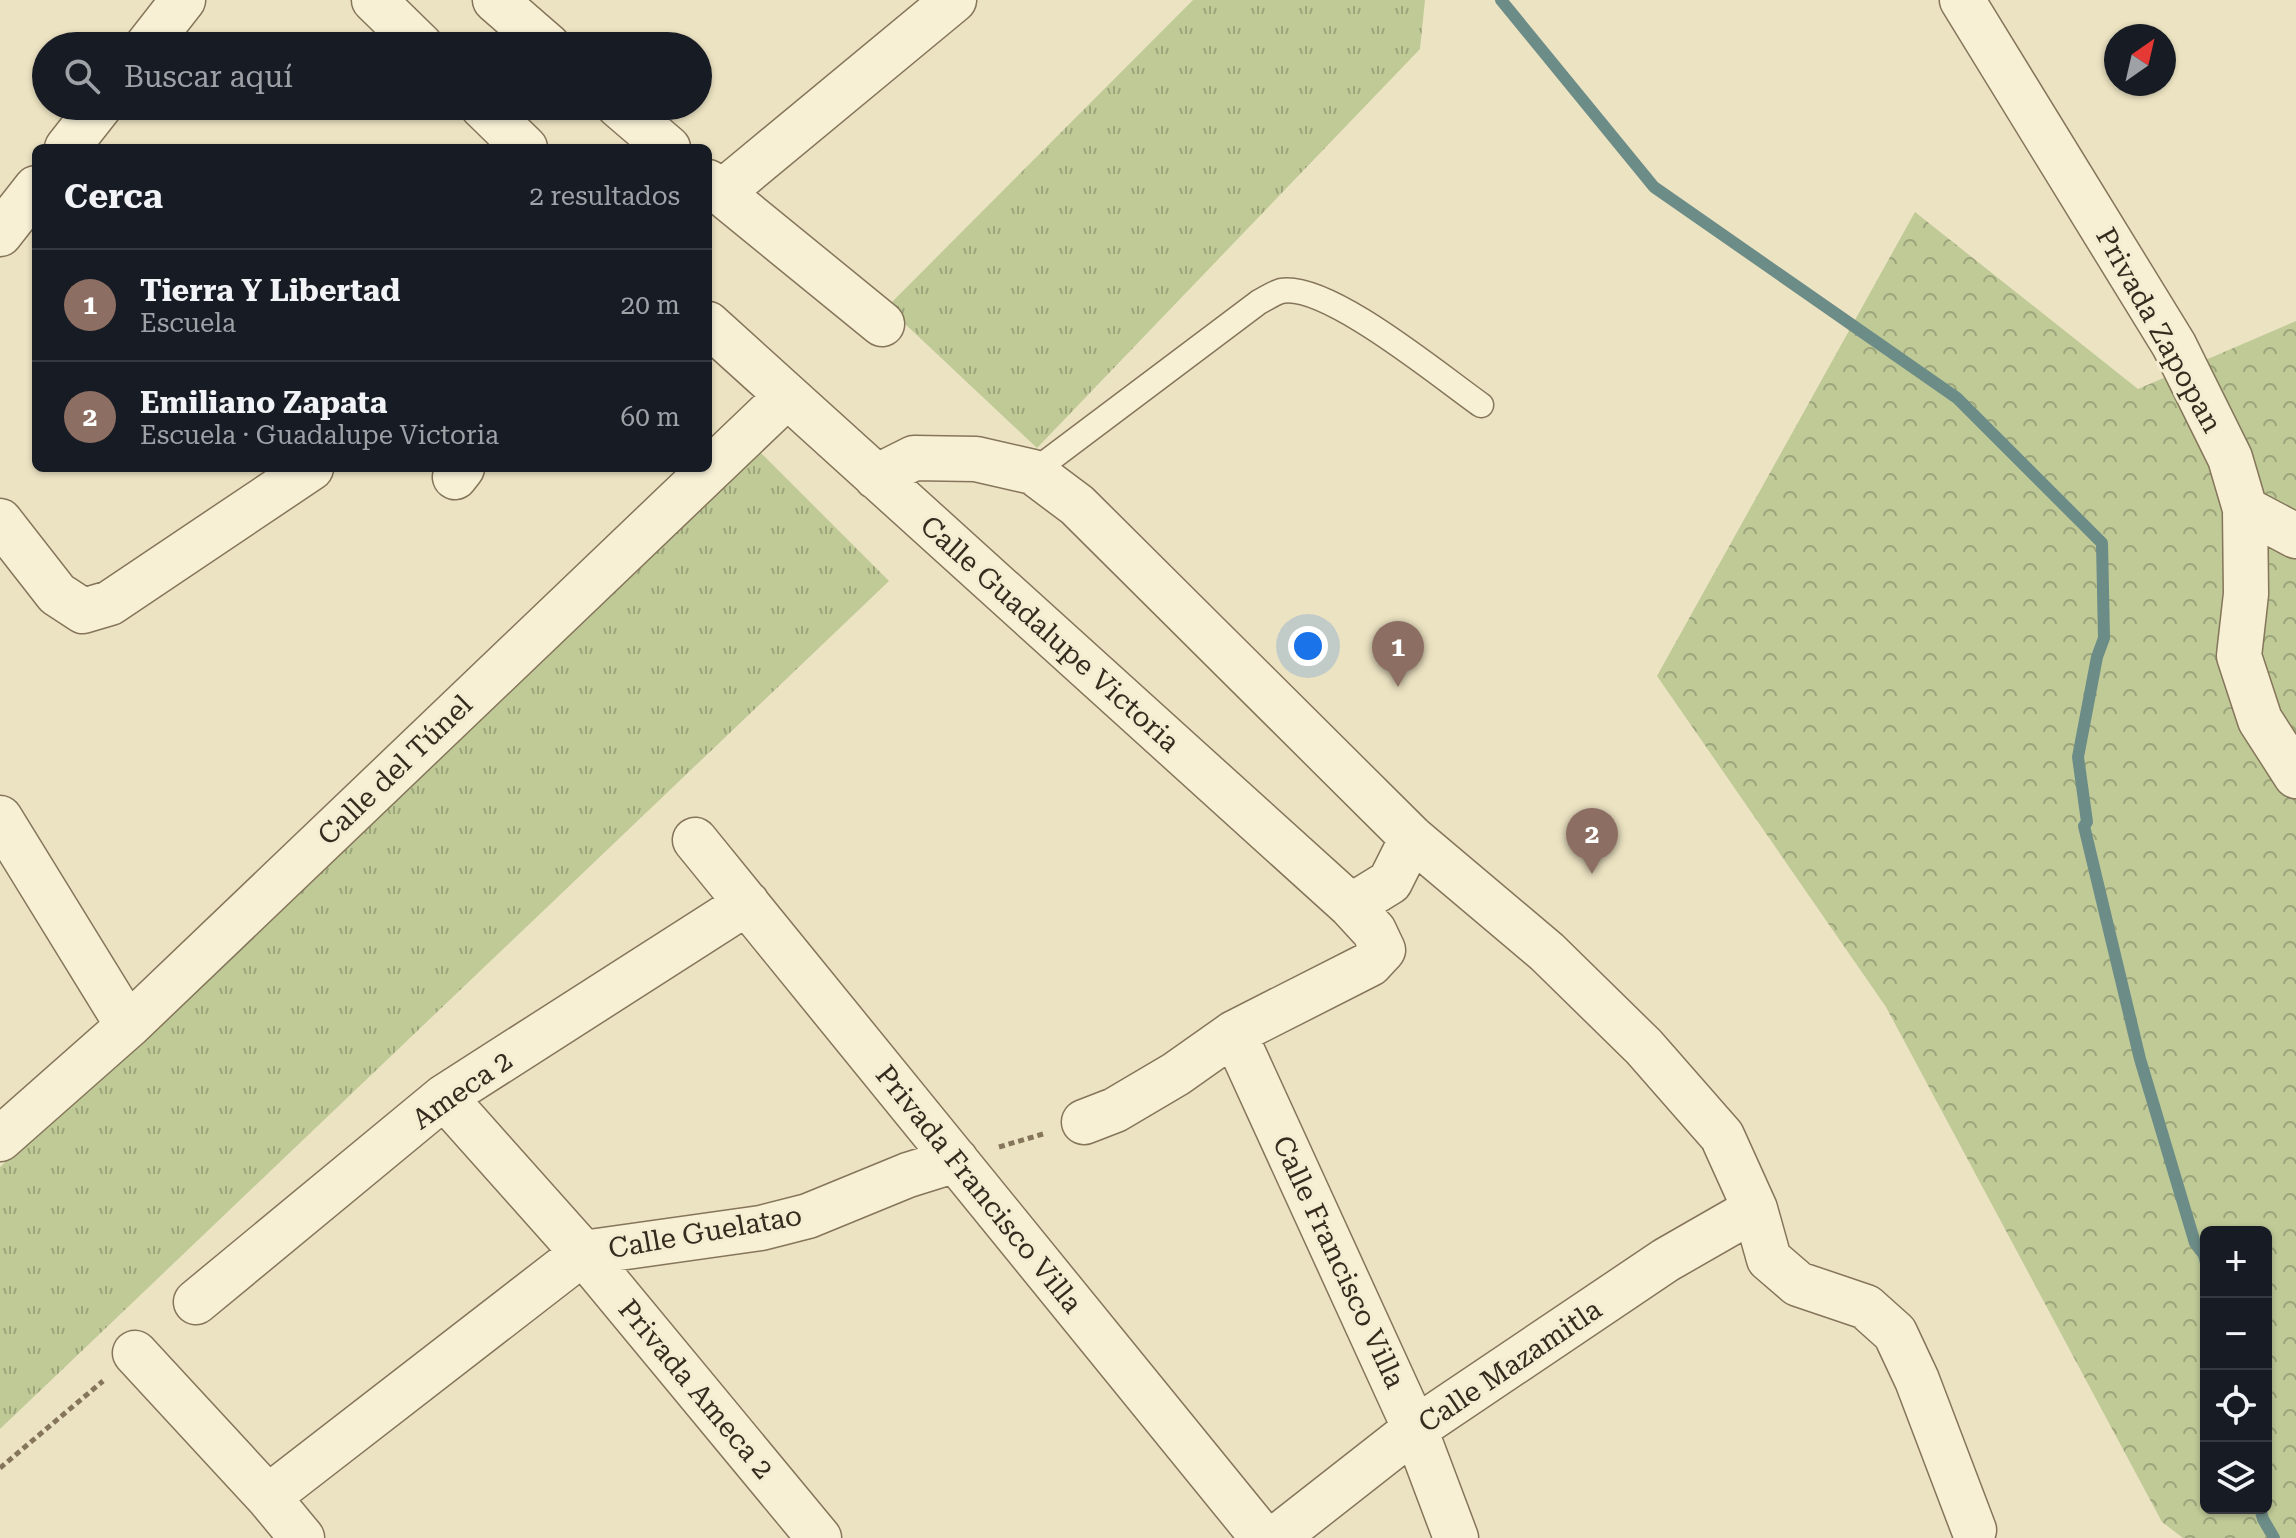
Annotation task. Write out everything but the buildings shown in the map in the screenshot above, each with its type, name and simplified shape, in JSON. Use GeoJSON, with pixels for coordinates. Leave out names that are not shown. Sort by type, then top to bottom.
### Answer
{"type":"FeatureCollection","features":[{"type":"Feature","properties":{"kind":"street"},"geometry":{"type":"LineString","coordinates":[[158,32],[183,0]]}},
{"type":"Feature","properties":{"kind":"street"},"geometry":{"type":"LineString","coordinates":[[374,0],[407,32]]}},
{"type":"Feature","properties":{"kind":"street"},"geometry":{"type":"LineString","coordinates":[[495,0],[532,32]]}},
{"type":"Feature","properties":{"kind":"street"},"geometry":{"type":"LineString","coordinates":[[882,324],[714,188],[954,0]]}},
{"type":"Feature","properties":{"kind":"street","name":"Privada Zapopan"},"geometry":{"type":"LineString","coordinates":[[1962,0],[2174,345],[2230,458],[2245,509],[2246,594],[2239,656],[2260,720],[2296,776]]}},
{"type":"Feature","properties":{"kind":"street"},"geometry":{"type":"LineString","coordinates":[[70,144],[89,120]]}},
{"type":"Feature","properties":{"kind":"street"},"geometry":{"type":"LineString","coordinates":[[496,120],[521,144]]}},
{"type":"Feature","properties":{"kind":"street"},"geometry":{"type":"LineString","coordinates":[[635,120],[663,144]]}},
{"type":"Feature","properties":{"kind":"street"},"geometry":{"type":"LineString","coordinates":[[0,234],[32,193]]}},
{"type":"Feature","properties":{"kind":"street","name":"Calle Guadalupe Victoria"},"geometry":{"type":"LineString","coordinates":[[712,328],[1351,906],[1374,931],[1383,950],[1370,964],[1234,1033]]}},
{"type":"Feature","properties":{"kind":"street","name":"Calle del Túnel"},"geometry":{"type":"LineString","coordinates":[[712,468],[787,396]]}},
{"type":"Feature","properties":{"kind":"street"},"geometry":{"type":"LineString","coordinates":[[876,477],[914,458],[976,459],[1033,472],[1077,505],[1412,838],[1547,952],[1644,1047],[1722,1136],[1755,1209],[1769,1259],[1798,1284],[1866,1307],[1895,1333],[1917,1380],[1975,1535]]}},
{"type":"Feature","properties":{"kind":"street"},"geometry":{"type":"LineString","coordinates":[[0,521],[57,594],[83,611],[110,603],[305,472]]}},
{"type":"Feature","properties":{"kind":"street","name":"Calle del Túnel"},"geometry":{"type":"LineString","coordinates":[[0,1139],[128,1026],[708,472]]}},
{"type":"Feature","properties":{"kind":"street"},"geometry":{"type":"LineString","coordinates":[[2245,509],[2296,536]]}},
{"type":"Feature","properties":{"kind":"street"},"geometry":{"type":"LineString","coordinates":[[0,818],[128,1026]]}},
{"type":"Feature","properties":{"kind":"street"},"geometry":{"type":"LineString","coordinates":[[1351,906],[1390,882],[1412,838]]}},
{"type":"Feature","properties":{"kind":"street","name":"Privada Francisco Villa"},"geometry":{"type":"LineString","coordinates":[[695,840],[1263,1538]]}},
{"type":"Feature","properties":{"kind":"street","name":"Ameca 2"},"geometry":{"type":"LineString","coordinates":[[196,1302],[444,1097],[747,903]]}},
{"type":"Feature","properties":{"kind":"street"},"geometry":{"type":"LineString","coordinates":[[1084,1122],[1115,1110],[1176,1074],[1234,1033]]}},
{"type":"Feature","properties":{"kind":"street","name":"Calle Francisco Villa"},"geometry":{"type":"LineString","coordinates":[[1234,1033],[1415,1429],[1456,1538]]}},
{"type":"Feature","properties":{"kind":"street","name":"Privada Ameca 2"},"geometry":{"type":"LineString","coordinates":[[444,1097],[583,1253],[819,1538]]}},
{"type":"Feature","properties":{"kind":"street","name":"Calle Guelatao"},"geometry":{"type":"LineString","coordinates":[[268,1497],[583,1253],[761,1228],[808,1216],[908,1175],[956,1160]]}},
{"type":"Feature","properties":{"kind":"street","name":"Calle Mazamitla"},"geometry":{"type":"LineString","coordinates":[[1276,1538],[1415,1429],[1666,1260],[1755,1209]]}},
{"type":"Feature","properties":{"kind":"street"},"geometry":{"type":"LineString","coordinates":[[135,1353],[302,1538]]}},
{"type":"Feature","properties":{"kind":"lane"},"geometry":{"type":"LineString","coordinates":[[1033,472],[1259,302],[1281,291],[1313,295],[1350,313],[1481,405]]}},
{"type":"Feature","properties":{"kind":"path"},"geometry":{"type":"LineString","coordinates":[[956,1160],[1084,1122]]}},
{"type":"Feature","properties":{"kind":"path"},"geometry":{"type":"LineString","coordinates":[[0,1468],[135,1353]]}},
{"type":"Feature","properties":{"kind":"green space"},"geometry":{"type":"Polygon","coordinates":[[[1193,0],[1425,0],[1420,49],[1037,448],[887,307],[1193,0]]]}},
{"type":"Feature","properties":{"kind":"green space"},"geometry":{"type":"Polygon","coordinates":[[[1915,212],[2138,389],[2296,321],[2296,1538],[2183,1538],[2162,1522],[1886,1007],[1657,676],[1915,212]]]}},
{"type":"Feature","properties":{"kind":"green space"},"geometry":{"type":"Polygon","coordinates":[[[757,449],[889,581],[0,1429],[0,1167],[757,449]]]}},
{"type":"Feature","properties":{"kind":"waterway"},"geometry":{"type":"LineString","coordinates":[[1501,0],[1654,187],[1957,398],[2102,543],[2104,638],[2097,657],[2078,757],[2087,822],[2084,826],[2140,1059],[2195,1243],[2200,1250]]}},
{"type":"Feature","properties":{"kind":"waterway"},"geometry":{"type":"LineString","coordinates":[[2262,1514],[2274,1538]]}},
{"type":"Feature","properties":{"kind":"place","name":"Tierra Y Libertad"},"geometry":{"type":"Point","coordinates":[1398,687]}},
{"type":"Feature","properties":{"kind":"place","name":"Emiliano Zapata"},"geometry":{"type":"Point","coordinates":[1592,874]}}]}
